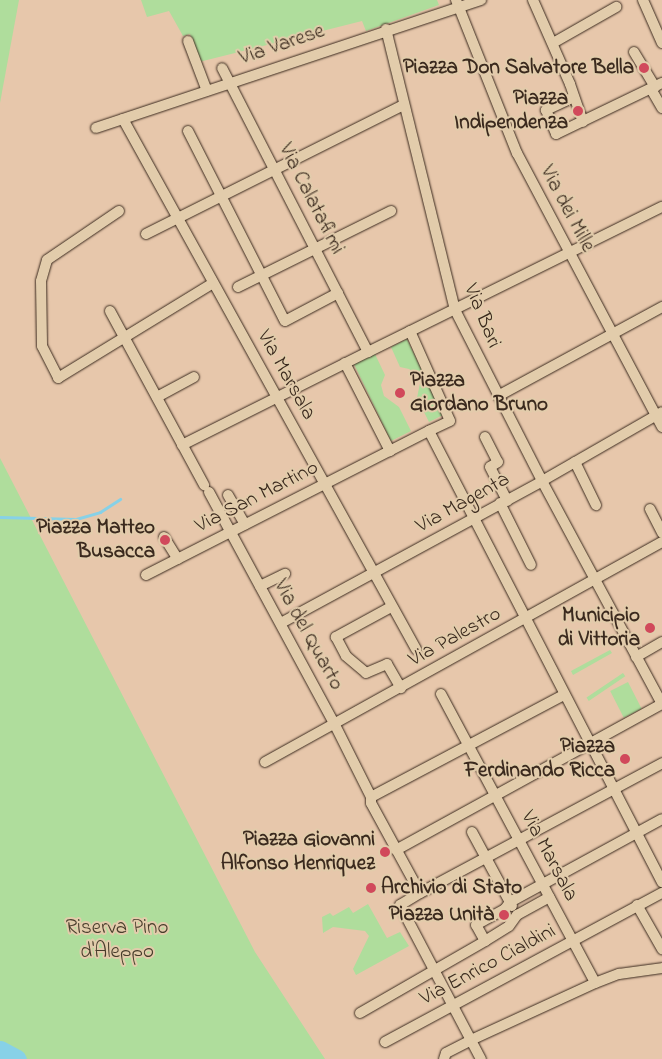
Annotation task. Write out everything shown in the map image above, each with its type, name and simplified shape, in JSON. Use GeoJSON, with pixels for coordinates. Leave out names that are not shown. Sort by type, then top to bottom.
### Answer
{"type":"FeatureCollection","features":[{"type":"Feature","properties":{"kind":"street","name":"Via Varese"},"geometry":{"type":"LineString","coordinates":[[96,128],[457,3],[482,0]]}},
{"type":"Feature","properties":{"kind":"street"},"geometry":{"type":"LineString","coordinates":[[533,0],[570,84],[572,98],[582,122]]}},
{"type":"Feature","properties":{"kind":"street"},"geometry":{"type":"LineString","coordinates":[[642,0],[662,43]]}},
{"type":"Feature","properties":{"kind":"street","name":"Via dei Mille"},"geometry":{"type":"LineString","coordinates":[[457,3],[517,153],[612,334],[659,414],[662,428]]}},
{"type":"Feature","properties":{"kind":"street"},"geometry":{"type":"LineString","coordinates":[[552,43],[616,7]]}},
{"type":"Feature","properties":{"kind":"street","name":"Via Bari"},"geometry":{"type":"LineString","coordinates":[[386,29],[454,310],[542,482],[661,703]]}},
{"type":"Feature","properties":{"kind":"street"},"geometry":{"type":"LineString","coordinates":[[188,41],[207,91]]}},
{"type":"Feature","properties":{"kind":"street"},"geometry":{"type":"LineString","coordinates":[[634,52],[656,86],[662,108]]}},
{"type":"Feature","properties":{"kind":"street","name":"Via Calatafimi"},"geometry":{"type":"LineString","coordinates":[[222,68],[367,349]]}},
{"type":"Feature","properties":{"kind":"street"},"geometry":{"type":"LineString","coordinates":[[572,98],[546,110],[556,134],[656,86]]}},
{"type":"Feature","properties":{"kind":"street"},"geometry":{"type":"LineString","coordinates":[[146,234],[404,105]]}},
{"type":"Feature","properties":{"kind":"street","name":"Via Marsala"},"geometry":{"type":"LineString","coordinates":[[123,119],[278,398],[372,574],[416,649]]}},
{"type":"Feature","properties":{"kind":"street"},"geometry":{"type":"LineString","coordinates":[[188,131],[285,321],[338,293]]}},
{"type":"Feature","properties":{"kind":"street"},"geometry":{"type":"LineString","coordinates":[[182,446],[344,364],[367,349],[454,310],[662,207]]}},
{"type":"Feature","properties":{"kind":"street"},"geometry":{"type":"LineString","coordinates":[[119,211],[47,260],[41,281],[42,346],[58,378],[213,283]]}},
{"type":"Feature","properties":{"kind":"street"},"geometry":{"type":"LineString","coordinates":[[238,287],[391,211]]}},
{"type":"Feature","properties":{"kind":"street"},"geometry":{"type":"LineString","coordinates":[[498,396],[662,307]]}},
{"type":"Feature","properties":{"kind":"street","name":"Via del Quarto"},"geometry":{"type":"LineString","coordinates":[[110,311],[336,725],[371,797],[371,803],[400,848],[423,892]]}},
{"type":"Feature","properties":{"kind":"street","name":"Via San Martino"},"geometry":{"type":"LineString","coordinates":[[146,575],[388,452],[431,435],[450,420],[412,330]]}},
{"type":"Feature","properties":{"kind":"street"},"geometry":{"type":"LineString","coordinates":[[344,364],[388,452]]}},
{"type":"Feature","properties":{"kind":"street"},"geometry":{"type":"LineString","coordinates":[[157,397],[194,377]]}},
{"type":"Feature","properties":{"kind":"street","name":"Via Magenta"},"geometry":{"type":"LineString","coordinates":[[281,623],[542,482],[659,414]]}},
{"type":"Feature","properties":{"kind":"street"},"geometry":{"type":"LineString","coordinates":[[431,435],[564,695],[586,743],[637,833],[662,882]]}},
{"type":"Feature","properties":{"kind":"street"},"geometry":{"type":"LineString","coordinates":[[485,437],[498,462],[490,467],[531,565]]}},
{"type":"Feature","properties":{"kind":"street"},"geometry":{"type":"LineString","coordinates":[[575,462],[596,505]]}},
{"type":"Feature","properties":{"kind":"street"},"geometry":{"type":"LineString","coordinates":[[228,495],[246,524]]}},
{"type":"Feature","properties":{"kind":"street"},"geometry":{"type":"LineString","coordinates":[[650,509],[662,533]]}},
{"type":"Feature","properties":{"kind":"street"},"geometry":{"type":"LineString","coordinates":[[164,536],[178,559]]}},
{"type":"Feature","properties":{"kind":"street","name":"Via Palestro"},"geometry":{"type":"LineString","coordinates":[[265,762],[336,725],[662,542]]}},
{"type":"Feature","properties":{"kind":"street"},"geometry":{"type":"LineString","coordinates":[[260,586],[285,574]]}},
{"type":"Feature","properties":{"kind":"street"},"geometry":{"type":"LineString","coordinates":[[391,607],[336,637],[346,656],[366,673],[387,664],[401,688]]}},
{"type":"Feature","properties":{"kind":"street"},"geometry":{"type":"LineString","coordinates":[[636,657],[662,642]]}},
{"type":"Feature","properties":{"kind":"street","name":"Via Marsala"},"geometry":{"type":"LineString","coordinates":[[441,694],[595,983]]}},
{"type":"Feature","properties":{"kind":"street"},"geometry":{"type":"LineString","coordinates":[[371,797],[564,695]]}},
{"type":"Feature","properties":{"kind":"street"},"geometry":{"type":"LineString","coordinates":[[400,848],[661,703]]}},
{"type":"Feature","properties":{"kind":"street"},"geometry":{"type":"LineString","coordinates":[[481,1059],[400,905],[519,839],[613,792],[662,763]]}},
{"type":"Feature","properties":{"kind":"street"},"geometry":{"type":"LineString","coordinates":[[481,943],[476,925],[505,909],[509,900],[662,820]]}},
{"type":"Feature","properties":{"kind":"street"},"geometry":{"type":"LineString","coordinates":[[472,832],[516,915]]}},
{"type":"Feature","properties":{"kind":"street","name":"Via Enrico Cialdini"},"geometry":{"type":"LineString","coordinates":[[385,1042],[662,893]]}},
{"type":"Feature","properties":{"kind":"street"},"geometry":{"type":"LineString","coordinates":[[360,1013],[434,968],[510,926],[516,915],[549,897]]}},
{"type":"Feature","properties":{"kind":"street"},"geometry":{"type":"LineString","coordinates":[[637,905],[662,949]]}},
{"type":"Feature","properties":{"kind":"street"},"geometry":{"type":"LineString","coordinates":[[444,1059],[446,1053],[470,1040],[595,983],[619,974],[662,968]]}},
{"type":"Feature","properties":{"kind":"green space"},"geometry":{"type":"Polygon","coordinates":[[[0,0],[19,0],[0,103],[0,0]]]}},
{"type":"Feature","properties":{"kind":"green space"},"geometry":{"type":"Polygon","coordinates":[[[141,0],[437,0],[439,5],[366,31],[362,21],[199,62],[190,34],[183,36],[169,11],[147,17],[141,0]]]}},
{"type":"Feature","properties":{"kind":"green space"},"geometry":{"type":"Polygon","coordinates":[[[407,339],[423,373],[417,375],[409,369],[400,367],[391,347],[407,339]]]}},
{"type":"Feature","properties":{"kind":"green space"},"geometry":{"type":"Polygon","coordinates":[[[375,354],[385,375],[381,385],[384,396],[399,407],[411,431],[391,441],[354,364],[375,354]]]}},
{"type":"Feature","properties":{"kind":"green space"},"geometry":{"type":"Polygon","coordinates":[[[426,380],[443,415],[429,422],[417,398],[420,383],[426,380]]]}},
{"type":"Feature","properties":{"kind":"green space","name":"Riserva Pino d'Aleppo"},"geometry":{"type":"Polygon","coordinates":[[[0,458],[255,952],[325,1059],[0,1059],[0,458]]]}},
{"type":"Feature","properties":{"kind":"green space"},"geometry":{"type":"Polygon","coordinates":[[[610,650],[612,653],[573,675],[571,671],[610,650]]]}},
{"type":"Feature","properties":{"kind":"green space"},"geometry":{"type":"Polygon","coordinates":[[[623,673],[625,676],[589,701],[587,698],[623,673]]]}},
{"type":"Feature","properties":{"kind":"green space"},"geometry":{"type":"Polygon","coordinates":[[[628,682],[642,709],[624,718],[610,691],[628,682]]]}},
{"type":"Feature","properties":{"kind":"green space"},"geometry":{"type":"Polygon","coordinates":[[[368,904],[387,938],[400,932],[409,946],[356,975],[353,969],[369,936],[365,931],[333,927],[323,933],[322,917],[330,913],[333,916],[349,907],[353,913],[368,904]]]}},
{"type":"Feature","properties":{"kind":"waterway"},"geometry":{"type":"LineString","coordinates":[[0,517],[76,519],[100,512],[120,499]]}},
{"type":"Feature","properties":{"kind":"waterway"},"geometry":{"type":"LineString","coordinates":[[0,1050],[17,1059]]}},
{"type":"Feature","properties":{"kind":"place","name":"Piazza Don Salvatore Bella"},"geometry":{"type":"Point","coordinates":[644,68]}},
{"type":"Feature","properties":{"kind":"place","name":"Piazza Indipendenza"},"geometry":{"type":"Point","coordinates":[578,111]}},
{"type":"Feature","properties":{"kind":"place","name":"Piazza Giordano Bruno"},"geometry":{"type":"Point","coordinates":[400,393]}},
{"type":"Feature","properties":{"kind":"place","name":"Piazza Matteo Busacca"},"geometry":{"type":"Point","coordinates":[165,540]}},
{"type":"Feature","properties":{"kind":"place","name":"Municipio di Vittoria"},"geometry":{"type":"Point","coordinates":[650,628]}},
{"type":"Feature","properties":{"kind":"place","name":"Piazza Ferdinando Ricca"},"geometry":{"type":"Point","coordinates":[625,759]}},
{"type":"Feature","properties":{"kind":"place","name":"Piazza Giovanni Alfonso Henriquez"},"geometry":{"type":"Point","coordinates":[385,852]}},
{"type":"Feature","properties":{"kind":"place","name":"Archivio di Stato"},"geometry":{"type":"Point","coordinates":[371,888]}},
{"type":"Feature","properties":{"kind":"place","name":"Piazza Unità"},"geometry":{"type":"Point","coordinates":[504,915]}}]}
